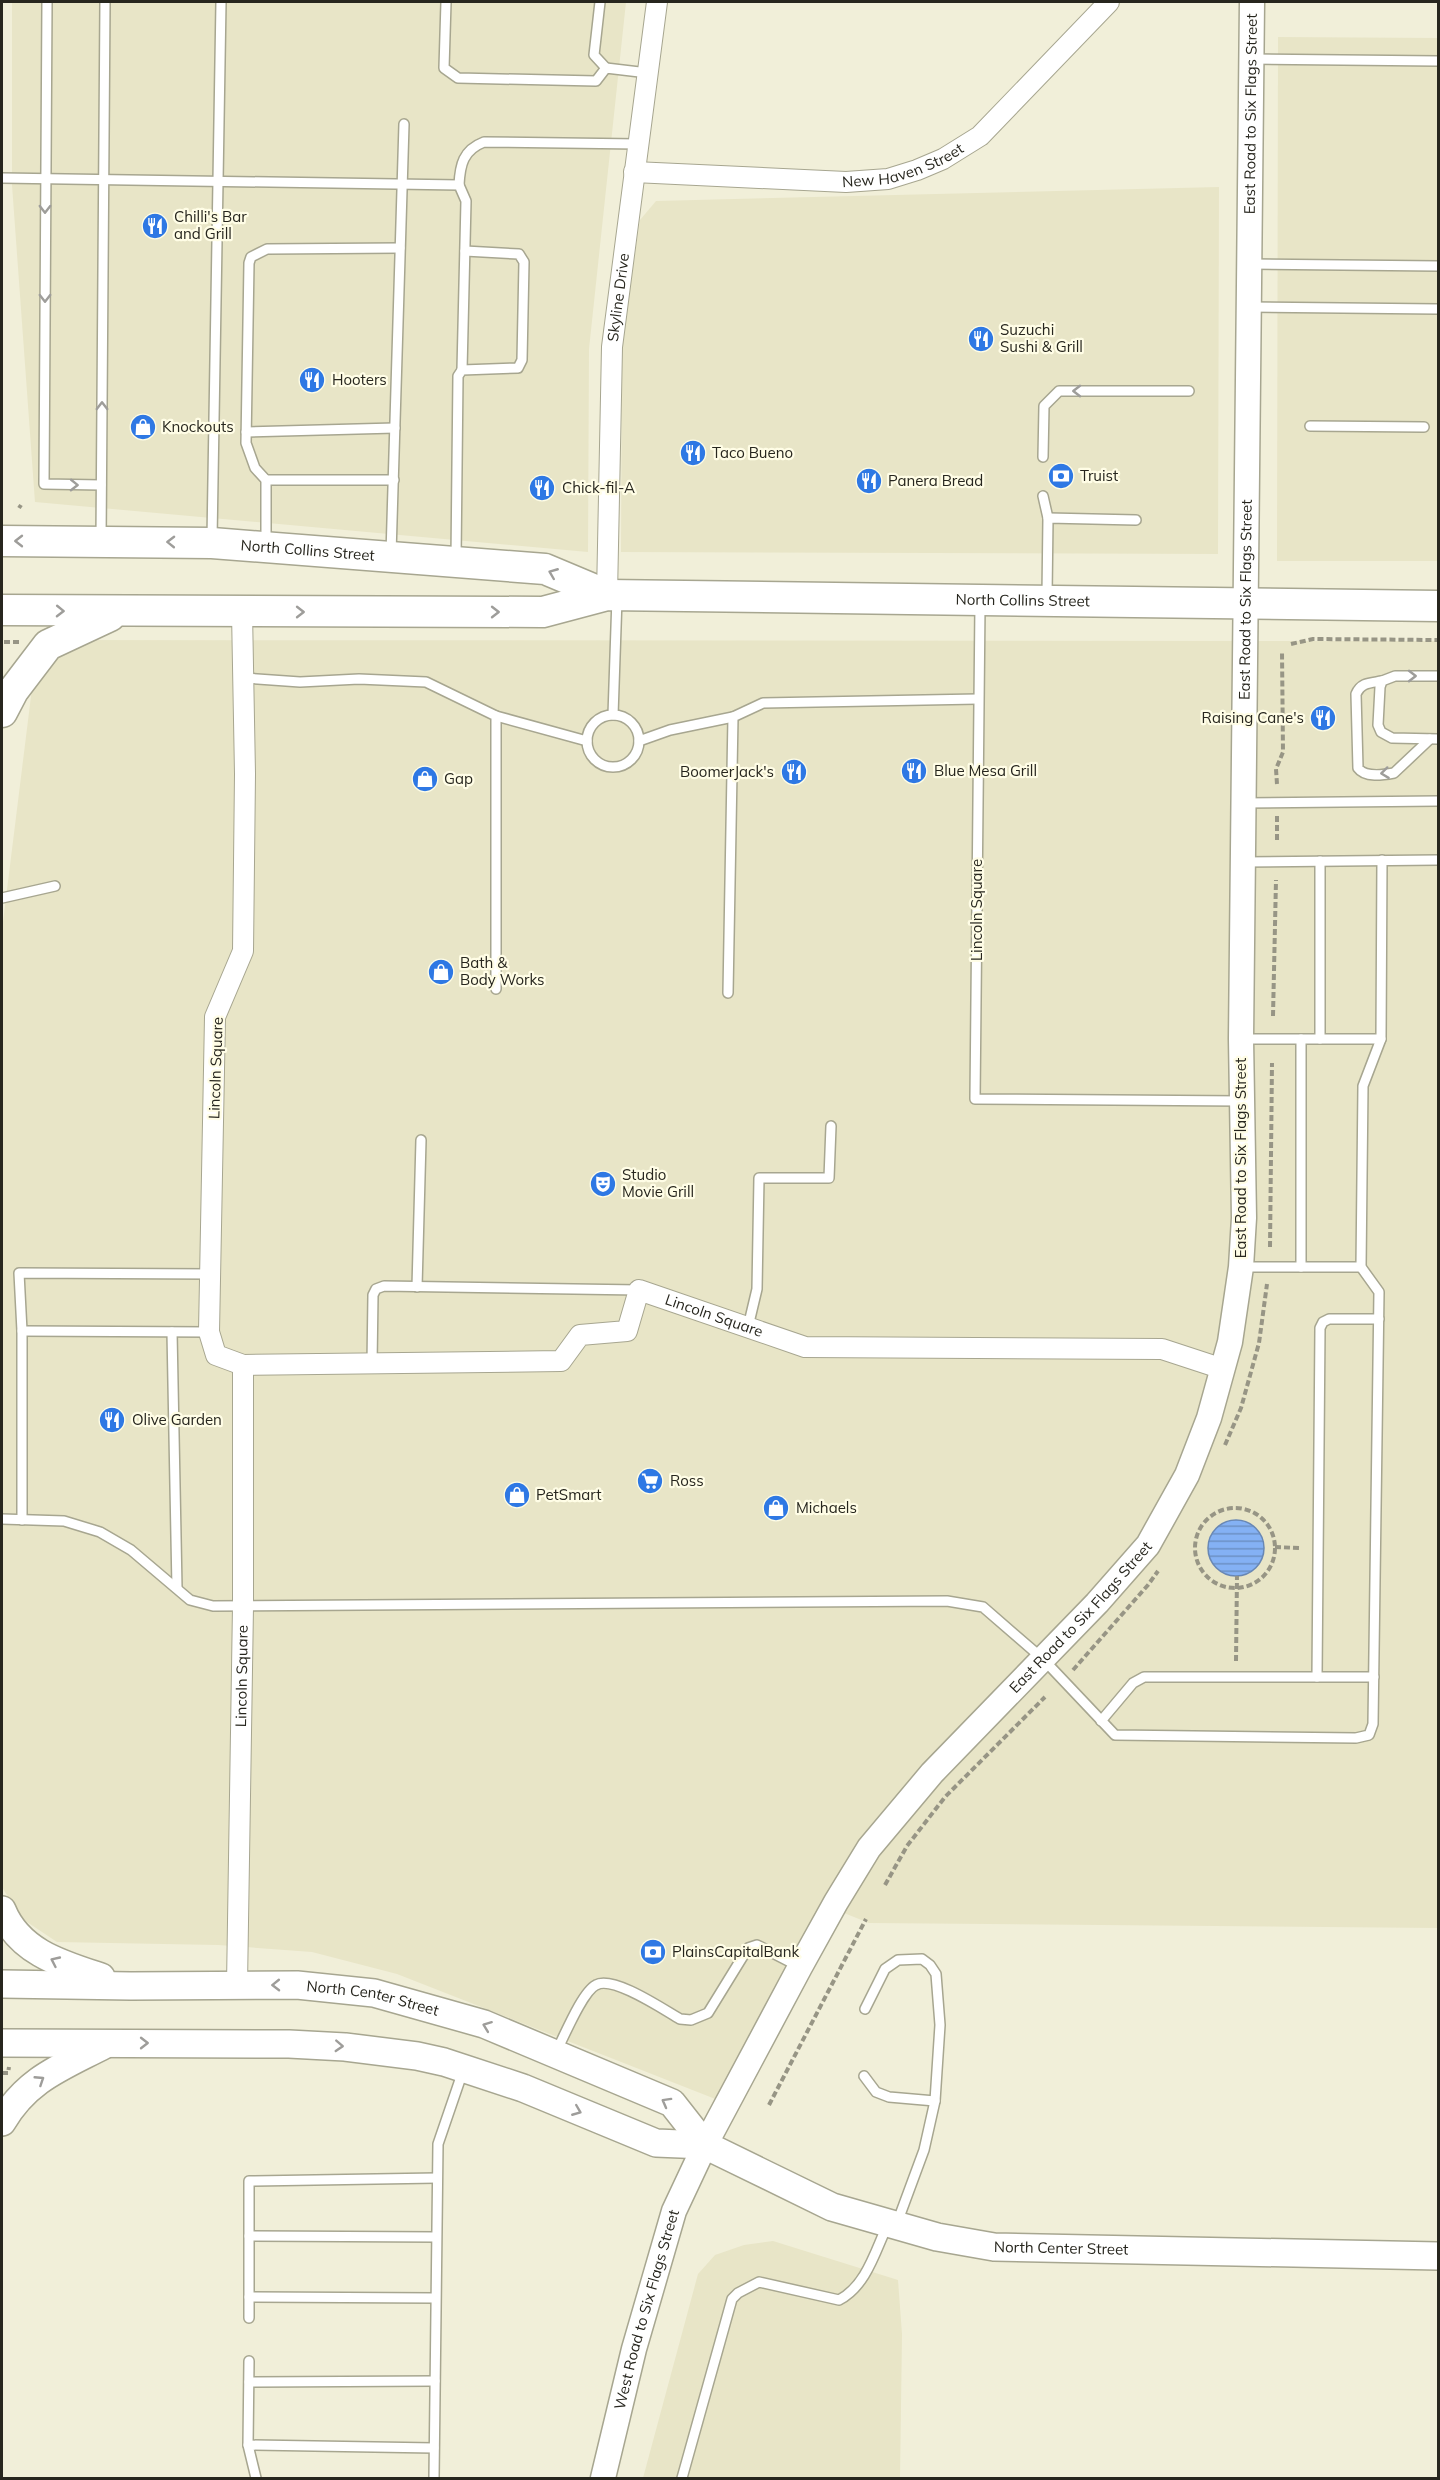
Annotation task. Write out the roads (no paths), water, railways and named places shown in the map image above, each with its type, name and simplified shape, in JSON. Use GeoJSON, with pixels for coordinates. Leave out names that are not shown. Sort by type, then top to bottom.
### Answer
{"type":"FeatureCollection","features":[{"type":"Feature","properties":{"kind":"main road","name":"North Collins Street"},"geometry":{"type":"LineString","coordinates":[[2,541],[212,543],[456,561],[545,569],[612,595]]}},
{"type":"Feature","properties":{"kind":"main road","name":"North Collins Street"},"geometry":{"type":"LineString","coordinates":[[2,610],[543,612],[612,595],[1438,606]]}},
{"type":"Feature","properties":{"kind":"main road"},"geometry":{"type":"LineString","coordinates":[[2,712],[13,691],[48,645],[118,612]]}},
{"type":"Feature","properties":{"kind":"main road"},"geometry":{"type":"LineString","coordinates":[[2,1910],[7,1923],[22,1942],[56,1962],[131,1986]]}},
{"type":"Feature","properties":{"kind":"main road","name":"North Center Street"},"geometry":{"type":"LineString","coordinates":[[2,1984],[297,1985],[374,1993],[484,2024],[672,2103],[705,2145]]}},
{"type":"Feature","properties":{"kind":"main road"},"geometry":{"type":"LineString","coordinates":[[2,2122],[8,2111],[35,2081],[108,2043]]}},
{"type":"Feature","properties":{"kind":"main road","name":"North Center Street"},"geometry":{"type":"LineString","coordinates":[[5,2053],[108,2043],[289,2044],[400,2053],[464,2068],[523,2088],[656,2143],[705,2145],[832,2207],[937,2237],[994,2247],[1438,2256]]}},
{"type":"Feature","properties":{"kind":"street","name":"Skyline Drive"},"geometry":{"type":"LineString","coordinates":[[612,595],[612,347],[657,2]]}},
{"type":"Feature","properties":{"kind":"street","name":"New Haven Street"},"geometry":{"type":"LineString","coordinates":[[634,172],[846,182],[888,179],[917,170],[943,159],[980,136],[1109,2]]}},
{"type":"Feature","properties":{"kind":"street","name":"East Road to Six Flags Street"},"geometry":{"type":"LineString","coordinates":[[705,2145],[836,1902],[870,1848],[932,1773],[1097,1604],[1148,1545],[1187,1475],[1209,1418],[1230,1342],[1241,1267],[1244,1218],[1241,1038],[1252,2]]}},
{"type":"Feature","properties":{"kind":"street","name":"Lincoln Square"},"geometry":{"type":"LineString","coordinates":[[242,612],[245,774],[243,951],[215,1017],[212,1274],[209,1332],[216,1355],[243,1365],[561,1361],[580,1335],[627,1331],[639,1290],[805,1347],[1162,1349],[1222,1369]]}},
{"type":"Feature","properties":{"kind":"street","name":"Lincoln Square"},"geometry":{"type":"LineString","coordinates":[[237,1985],[243,1606],[243,1365]]}},
{"type":"Feature","properties":{"kind":"street","name":"West Road to Six Flags Street"},"geometry":{"type":"LineString","coordinates":[[603,2478],[652,2280],[674,2211],[705,2145]]}},
{"type":"Feature","properties":{"kind":"lane"},"geometry":{"type":"LineString","coordinates":[[47,2],[44,484],[102,485]]}},
{"type":"Feature","properties":{"kind":"lane"},"geometry":{"type":"LineString","coordinates":[[101,541],[105,2]]}},
{"type":"Feature","properties":{"kind":"lane"},"geometry":{"type":"LineString","coordinates":[[212,543],[221,2]]}},
{"type":"Feature","properties":{"kind":"lane"},"geometry":{"type":"LineString","coordinates":[[446,2],[444,68],[458,78],[596,81],[606,68]]}},
{"type":"Feature","properties":{"kind":"lane"},"geometry":{"type":"LineString","coordinates":[[600,2],[594,56],[606,68],[648,73]]}},
{"type":"Feature","properties":{"kind":"lane"},"geometry":{"type":"LineString","coordinates":[[1251,59],[1438,61]]}},
{"type":"Feature","properties":{"kind":"lane"},"geometry":{"type":"LineString","coordinates":[[391,557],[404,123]]}},
{"type":"Feature","properties":{"kind":"lane"},"geometry":{"type":"LineString","coordinates":[[456,561],[458,376],[462,370],[466,201],[459,185],[464,157],[468,150],[484,142],[638,144]]}},
{"type":"Feature","properties":{"kind":"lane"},"geometry":{"type":"LineString","coordinates":[[2,178],[459,185]]}},
{"type":"Feature","properties":{"kind":"lane"},"geometry":{"type":"LineString","coordinates":[[266,547],[266,480],[251,460],[246,432],[249,263],[251,257],[267,249],[286,247],[400,248]]}},
{"type":"Feature","properties":{"kind":"lane"},"geometry":{"type":"LineString","coordinates":[[462,370],[518,368],[522,365],[524,262],[522,257],[519,254],[465,251]]}},
{"type":"Feature","properties":{"kind":"lane"},"geometry":{"type":"LineString","coordinates":[[1249,263],[1438,266]]}},
{"type":"Feature","properties":{"kind":"lane"},"geometry":{"type":"LineString","coordinates":[[1249,307],[1438,309]]}},
{"type":"Feature","properties":{"kind":"lane"},"geometry":{"type":"LineString","coordinates":[[1043,457],[1044,406],[1059,391],[1189,391]]}},
{"type":"Feature","properties":{"kind":"lane"},"geometry":{"type":"LineString","coordinates":[[1310,426],[1424,427]]}},
{"type":"Feature","properties":{"kind":"lane"},"geometry":{"type":"LineString","coordinates":[[246,432],[395,428]]}},
{"type":"Feature","properties":{"kind":"lane"},"geometry":{"type":"LineString","coordinates":[[266,480],[394,480]]}},
{"type":"Feature","properties":{"kind":"lane"},"geometry":{"type":"LineString","coordinates":[[1043,496],[1048,518],[1047,601]]}},
{"type":"Feature","properties":{"kind":"lane"},"geometry":{"type":"LineString","coordinates":[[1048,518],[1136,520]]}},
{"type":"Feature","properties":{"kind":"lane"},"geometry":{"type":"LineString","coordinates":[[612,595],[613,715]]}},
{"type":"Feature","properties":{"kind":"lane","name":"Lincoln Square"},"geometry":{"type":"LineString","coordinates":[[980,599],[975,1099],[1242,1101]]}},
{"type":"Feature","properties":{"kind":"lane"},"geometry":{"type":"LineString","coordinates":[[1434,739],[1394,773],[1365,774],[1358,768],[1356,694],[1359,688],[1365,683],[1382,681],[1395,676],[1438,676]]}},
{"type":"Feature","properties":{"kind":"lane"},"geometry":{"type":"LineString","coordinates":[[244,678],[300,682],[359,679],[426,682],[496,716],[587,741]]}},
{"type":"Feature","properties":{"kind":"lane"},"geometry":{"type":"LineString","coordinates":[[1382,681],[1378,725],[1381,732],[1392,738],[1434,739]]}},
{"type":"Feature","properties":{"kind":"lane"},"geometry":{"type":"LineString","coordinates":[[639,741],[670,730],[733,717],[763,703],[978,699]]}},
{"type":"Feature","properties":{"kind":"lane"},"geometry":{"type":"LineString","coordinates":[[613,715],[628,720],[638,733],[639,741],[634,756],[628,762],[613,767],[598,762],[592,756],[587,741],[592,726],[597,720],[613,715]]}},
{"type":"Feature","properties":{"kind":"lane"},"geometry":{"type":"LineString","coordinates":[[496,716],[496,988]]}},
{"type":"Feature","properties":{"kind":"lane"},"geometry":{"type":"LineString","coordinates":[[728,993],[733,717]]}},
{"type":"Feature","properties":{"kind":"lane"},"geometry":{"type":"LineString","coordinates":[[1244,802],[1438,801]]}},
{"type":"Feature","properties":{"kind":"lane"},"geometry":{"type":"LineString","coordinates":[[2,1519],[64,1521],[100,1532],[131,1550],[190,1600],[213,1606],[947,1601],[983,1606],[1043,1659],[1114,1735],[1356,1738],[1369,1735],[1373,1724],[1379,1292],[1361,1267],[1363,1086],[1381,1038],[1382,860]]}},
{"type":"Feature","properties":{"kind":"lane"},"geometry":{"type":"LineString","coordinates":[[1243,862],[1438,860]]}},
{"type":"Feature","properties":{"kind":"lane"},"geometry":{"type":"LineString","coordinates":[[1320,861],[1320,1038]]}},
{"type":"Feature","properties":{"kind":"lane"},"geometry":{"type":"LineString","coordinates":[[2,898],[55,886]]}},
{"type":"Feature","properties":{"kind":"lane"},"geometry":{"type":"LineString","coordinates":[[1241,1038],[1381,1038]]}},
{"type":"Feature","properties":{"kind":"lane"},"geometry":{"type":"LineString","coordinates":[[1301,1038],[1301,1267]]}},
{"type":"Feature","properties":{"kind":"lane"},"geometry":{"type":"LineString","coordinates":[[748,1328],[757,1289],[759,1178],[829,1178],[831,1126]]}},
{"type":"Feature","properties":{"kind":"lane"},"geometry":{"type":"LineString","coordinates":[[417,1287],[421,1140]]}},
{"type":"Feature","properties":{"kind":"lane"},"geometry":{"type":"LineString","coordinates":[[1241,1267],[1361,1267]]}},
{"type":"Feature","properties":{"kind":"lane"},"geometry":{"type":"LineString","coordinates":[[22,1520],[22,1331],[19,1273],[212,1274]]}},
{"type":"Feature","properties":{"kind":"lane"},"geometry":{"type":"LineString","coordinates":[[372,1364],[373,1295],[376,1289],[384,1286],[639,1290]]}},
{"type":"Feature","properties":{"kind":"lane"},"geometry":{"type":"LineString","coordinates":[[1317,1677],[1320,1328],[1323,1322],[1329,1319],[1378,1319]]}},
{"type":"Feature","properties":{"kind":"lane"},"geometry":{"type":"LineString","coordinates":[[22,1331],[209,1332]]}},
{"type":"Feature","properties":{"kind":"lane"},"geometry":{"type":"LineString","coordinates":[[172,1332],[177,1588]]}},
{"type":"Feature","properties":{"kind":"lane"},"geometry":{"type":"LineString","coordinates":[[1101,1721],[1133,1683],[1144,1677],[1374,1677]]}},
{"type":"Feature","properties":{"kind":"lane"},"geometry":{"type":"LineString","coordinates":[[555,2054],[585,1997],[595,1985],[604,1982],[618,1985],[680,2019],[691,2020],[708,2013],[748,1948],[757,1945],[800,1967]]}},
{"type":"Feature","properties":{"kind":"lane"},"geometry":{"type":"LineString","coordinates":[[682,2478],[732,2299],[738,2293],[759,2282],[839,2300],[851,2294],[863,2279],[892,2224],[921,2160],[935,2101],[940,2025],[936,1974],[922,1959],[898,1960],[885,1970],[865,2009]]}},
{"type":"Feature","properties":{"kind":"lane"},"geometry":{"type":"LineString","coordinates":[[434,2478],[438,2144],[464,2068]]}},
{"type":"Feature","properties":{"kind":"lane"},"geometry":{"type":"LineString","coordinates":[[864,2076],[876,2092],[889,2097],[935,2101]]}},
{"type":"Feature","properties":{"kind":"lane"},"geometry":{"type":"LineString","coordinates":[[249,2318],[249,2181],[437,2178]]}},
{"type":"Feature","properties":{"kind":"lane"},"geometry":{"type":"LineString","coordinates":[[249,2236],[436,2237]]}},
{"type":"Feature","properties":{"kind":"lane"},"geometry":{"type":"LineString","coordinates":[[249,2297],[435,2298]]}},
{"type":"Feature","properties":{"kind":"lane"},"geometry":{"type":"LineString","coordinates":[[249,2361],[248,2445],[256,2478]]}},
{"type":"Feature","properties":{"kind":"lane"},"geometry":{"type":"LineString","coordinates":[[249,2382],[435,2381]]}},
{"type":"Feature","properties":{"kind":"lane"},"geometry":{"type":"LineString","coordinates":[[248,2445],[434,2448]]}},
{"type":"Feature","properties":{"kind":"water"},"geometry":{"type":"Polygon","coordinates":[[[1230,1520],[1242,1520],[1256,1528],[1264,1542],[1262,1559],[1256,1568],[1242,1576],[1230,1576],[1213,1564],[1208,1554],[1208,1542],[1220,1525],[1230,1520]]]}},
{"type":"Feature","properties":{"kind":"place","name":"Chilli's Bar and Grill"},"geometry":{"type":"Point","coordinates":[155,226]}},
{"type":"Feature","properties":{"kind":"place","name":"Suzuchi Sushi & Grill"},"geometry":{"type":"Point","coordinates":[981,339]}},
{"type":"Feature","properties":{"kind":"place","name":"Hooters"},"geometry":{"type":"Point","coordinates":[312,380]}},
{"type":"Feature","properties":{"kind":"place","name":"Knockouts"},"geometry":{"type":"Point","coordinates":[143,427]}},
{"type":"Feature","properties":{"kind":"place","name":"Taco Bueno"},"geometry":{"type":"Point","coordinates":[693,453]}},
{"type":"Feature","properties":{"kind":"place","name":"Truist"},"geometry":{"type":"Point","coordinates":[1061,476]}},
{"type":"Feature","properties":{"kind":"place","name":"Panera Bread"},"geometry":{"type":"Point","coordinates":[869,481]}},
{"type":"Feature","properties":{"kind":"place","name":"Chick-fil-A"},"geometry":{"type":"Point","coordinates":[542,488]}},
{"type":"Feature","properties":{"kind":"place","name":"Raising Cane's"},"geometry":{"type":"Point","coordinates":[1323,718]}},
{"type":"Feature","properties":{"kind":"place","name":"Blue Mesa Grill"},"geometry":{"type":"Point","coordinates":[914,771]}},
{"type":"Feature","properties":{"kind":"place","name":"BoomerJack's"},"geometry":{"type":"Point","coordinates":[794,772]}},
{"type":"Feature","properties":{"kind":"place","name":"Gap"},"geometry":{"type":"Point","coordinates":[425,779]}},
{"type":"Feature","properties":{"kind":"place","name":"Bath & Body Works"},"geometry":{"type":"Point","coordinates":[441,972]}},
{"type":"Feature","properties":{"kind":"place","name":"Studio Movie Grill"},"geometry":{"type":"Point","coordinates":[603,1184]}},
{"type":"Feature","properties":{"kind":"place","name":"Olive Garden"},"geometry":{"type":"Point","coordinates":[112,1420]}},
{"type":"Feature","properties":{"kind":"place","name":"Ross"},"geometry":{"type":"Point","coordinates":[650,1481]}},
{"type":"Feature","properties":{"kind":"place","name":"PetSmart"},"geometry":{"type":"Point","coordinates":[517,1495]}},
{"type":"Feature","properties":{"kind":"place","name":"Michaels"},"geometry":{"type":"Point","coordinates":[776,1508]}},
{"type":"Feature","properties":{"kind":"place","name":"PlainsCapitalBank"},"geometry":{"type":"Point","coordinates":[653,1952]}}]}
